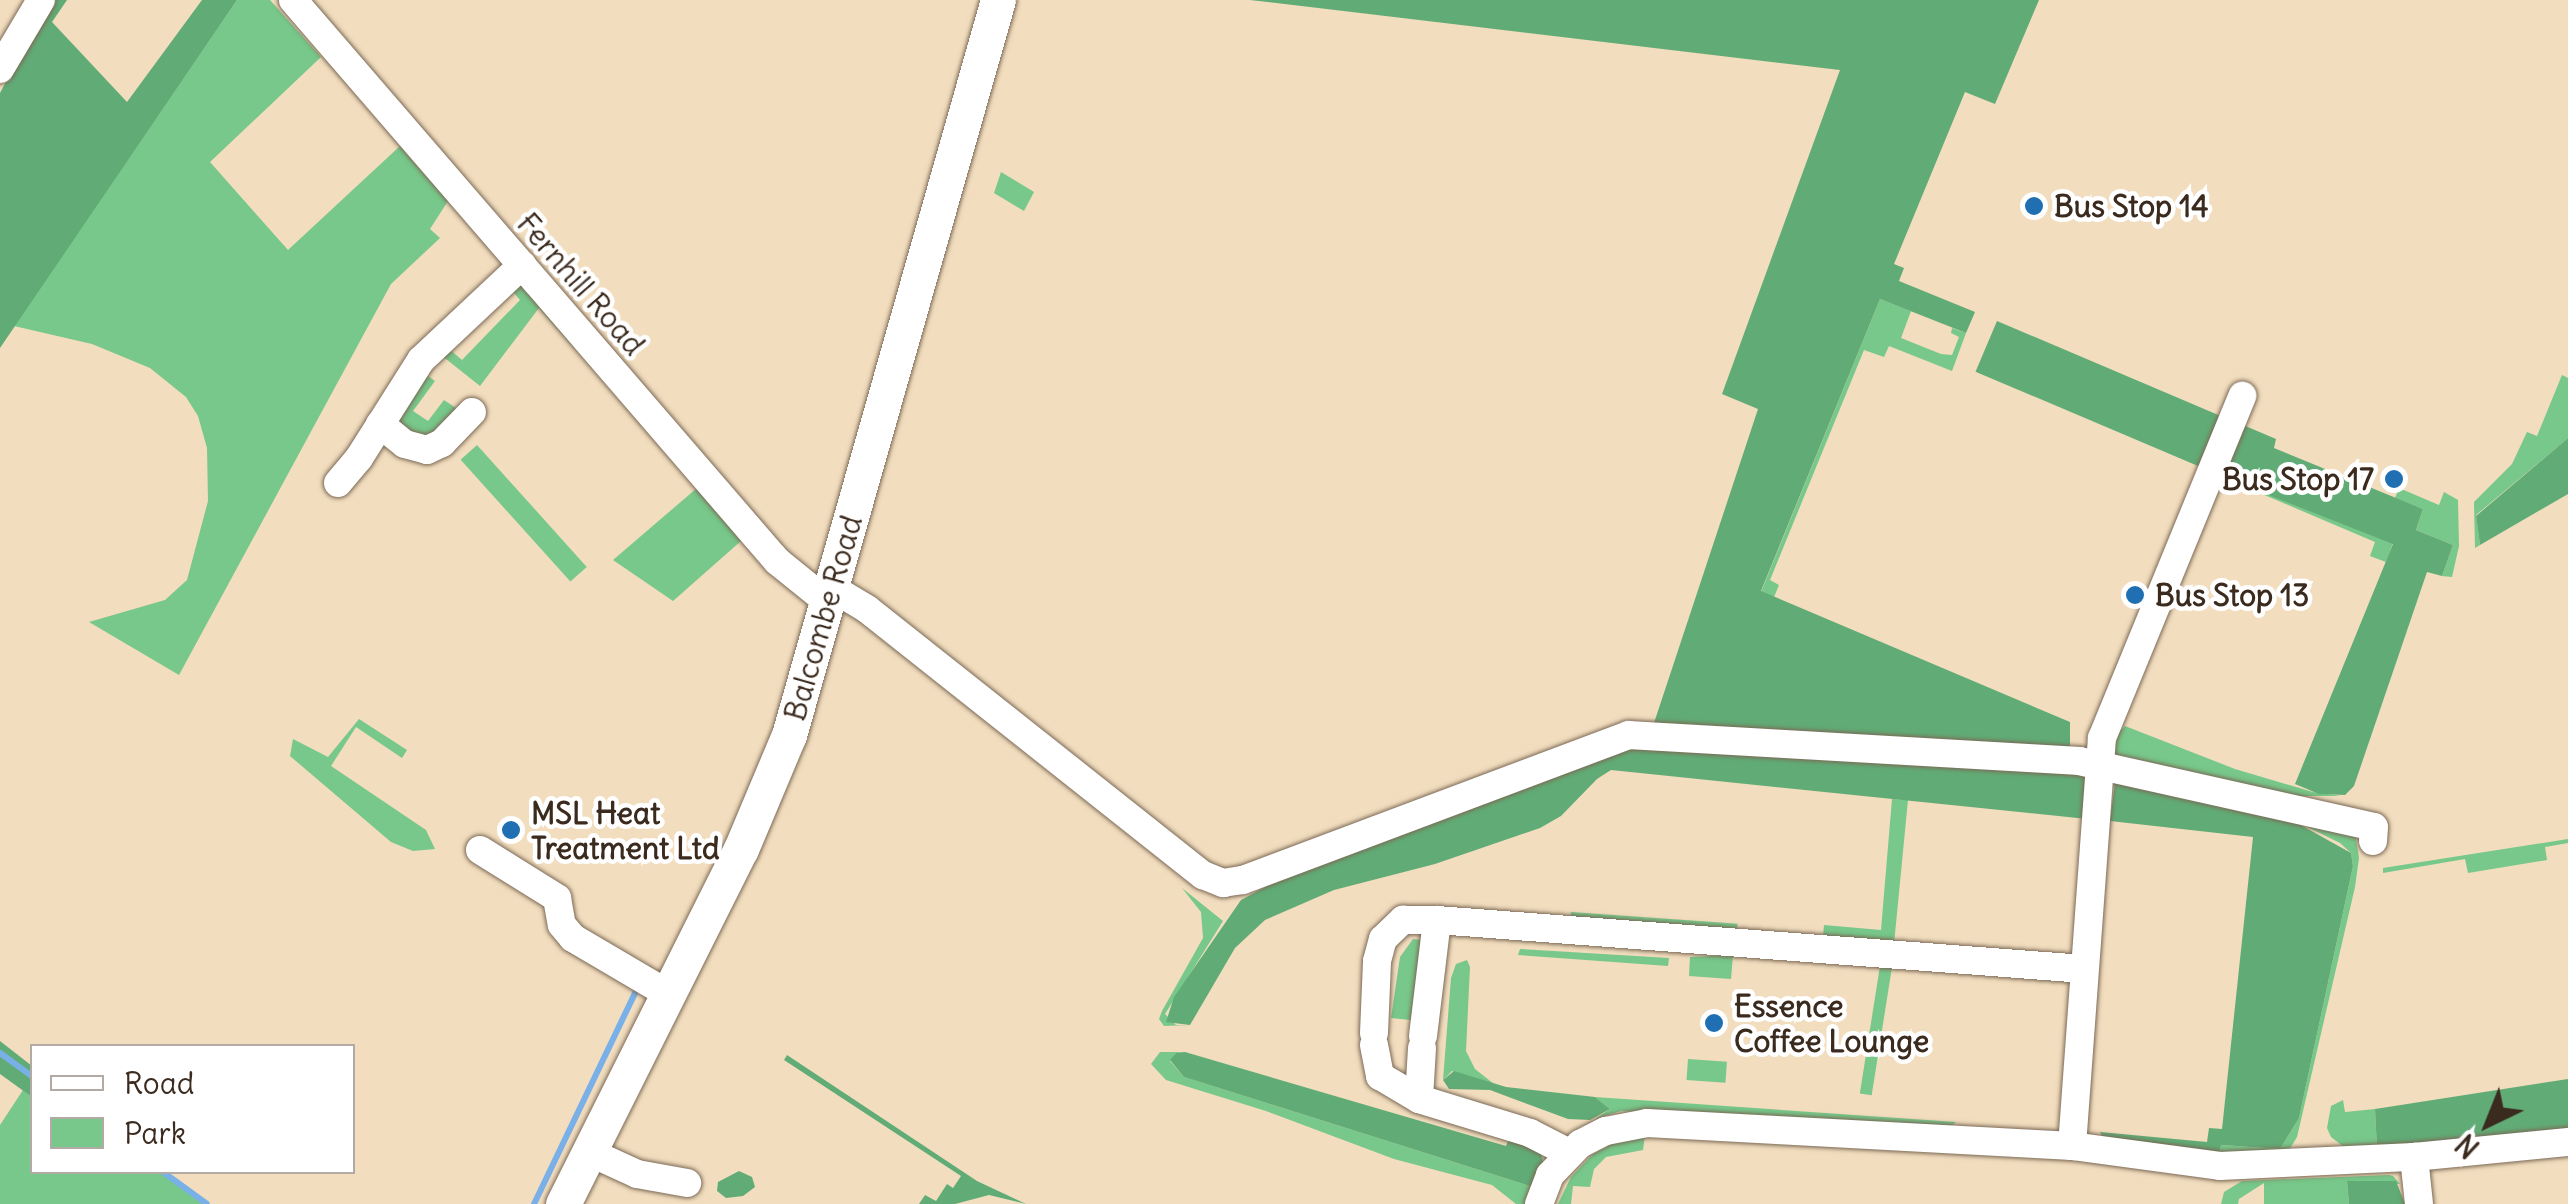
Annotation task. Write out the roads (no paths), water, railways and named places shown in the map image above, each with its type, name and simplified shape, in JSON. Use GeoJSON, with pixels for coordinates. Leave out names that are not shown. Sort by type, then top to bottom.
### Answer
{"type":"FeatureCollection","features":[{"type":"Feature","properties":{"kind":"main road","name":"Balcombe Road"},"geometry":{"type":"LineString","coordinates":[[564,1204],[741,849],[789,735],[998,0]]}},
{"type":"Feature","properties":{"kind":"street"},"geometry":{"type":"LineString","coordinates":[[0,69],[41,0]]}},
{"type":"Feature","properties":{"kind":"street","name":"Fernhill Road"},"geometry":{"type":"LineString","coordinates":[[293,0],[777,561],[830,595],[867,609],[1202,875],[1223,883],[1629,735],[2099,764]]}},
{"type":"Feature","properties":{"kind":"street"},"geometry":{"type":"LineString","coordinates":[[338,483],[421,360],[522,266]]}},
{"type":"Feature","properties":{"kind":"street"},"geometry":{"type":"LineString","coordinates":[[2072,1146],[2099,764],[2112,711],[2242,396]]}},
{"type":"Feature","properties":{"kind":"street"},"geometry":{"type":"LineString","coordinates":[[380,424],[405,444],[424,451],[438,445],[472,412]]}},
{"type":"Feature","properties":{"kind":"street"},"geometry":{"type":"LineString","coordinates":[[2099,764],[2374,827],[2373,842]]}},
{"type":"Feature","properties":{"kind":"street"},"geometry":{"type":"LineString","coordinates":[[480,850],[557,898],[562,925],[573,938],[668,994]]}},
{"type":"Feature","properties":{"kind":"street"},"geometry":{"type":"LineString","coordinates":[[1569,1153],[1530,1133],[1420,1099],[1380,1076],[1374,1039],[1382,939],[1403,920],[2084,969]]}},
{"type":"Feature","properties":{"kind":"street"},"geometry":{"type":"LineString","coordinates":[[1420,1099],[1437,920]]}},
{"type":"Feature","properties":{"kind":"street"},"geometry":{"type":"LineString","coordinates":[[1539,1204],[1550,1175],[1569,1153],[1606,1131],[1647,1123],[2072,1146],[2220,1166],[2414,1157],[2568,1142]]}},
{"type":"Feature","properties":{"kind":"street"},"geometry":{"type":"LineString","coordinates":[[589,1152],[637,1174],[687,1183]]}},
{"type":"Feature","properties":{"kind":"street"},"geometry":{"type":"LineString","coordinates":[[2414,1157],[2419,1204]]}},
{"type":"Feature","properties":{"kind":"waterway"},"geometry":{"type":"LineString","coordinates":[[534,1204],[637,989]]}},
{"type":"Feature","properties":{"kind":"waterway"},"geometry":{"type":"LineString","coordinates":[[0,1053],[30,1075]]}},
{"type":"Feature","properties":{"kind":"waterway"},"geometry":{"type":"LineString","coordinates":[[166,1174],[207,1204]]}},
{"type":"Feature","properties":{"kind":"place","name":"Bus Stop 14"},"geometry":{"type":"Point","coordinates":[2034,206]}},
{"type":"Feature","properties":{"kind":"place","name":"Bus Stop 17"},"geometry":{"type":"Point","coordinates":[2394,479]}},
{"type":"Feature","properties":{"kind":"place","name":"Bus Stop 13"},"geometry":{"type":"Point","coordinates":[2135,595]}},
{"type":"Feature","properties":{"kind":"place","name":"MSL Heat Treatment Ltd"},"geometry":{"type":"Point","coordinates":[511,830]}},
{"type":"Feature","properties":{"kind":"place","name":"Essence Coffee Lounge"},"geometry":{"type":"Point","coordinates":[1714,1023]}}]}
